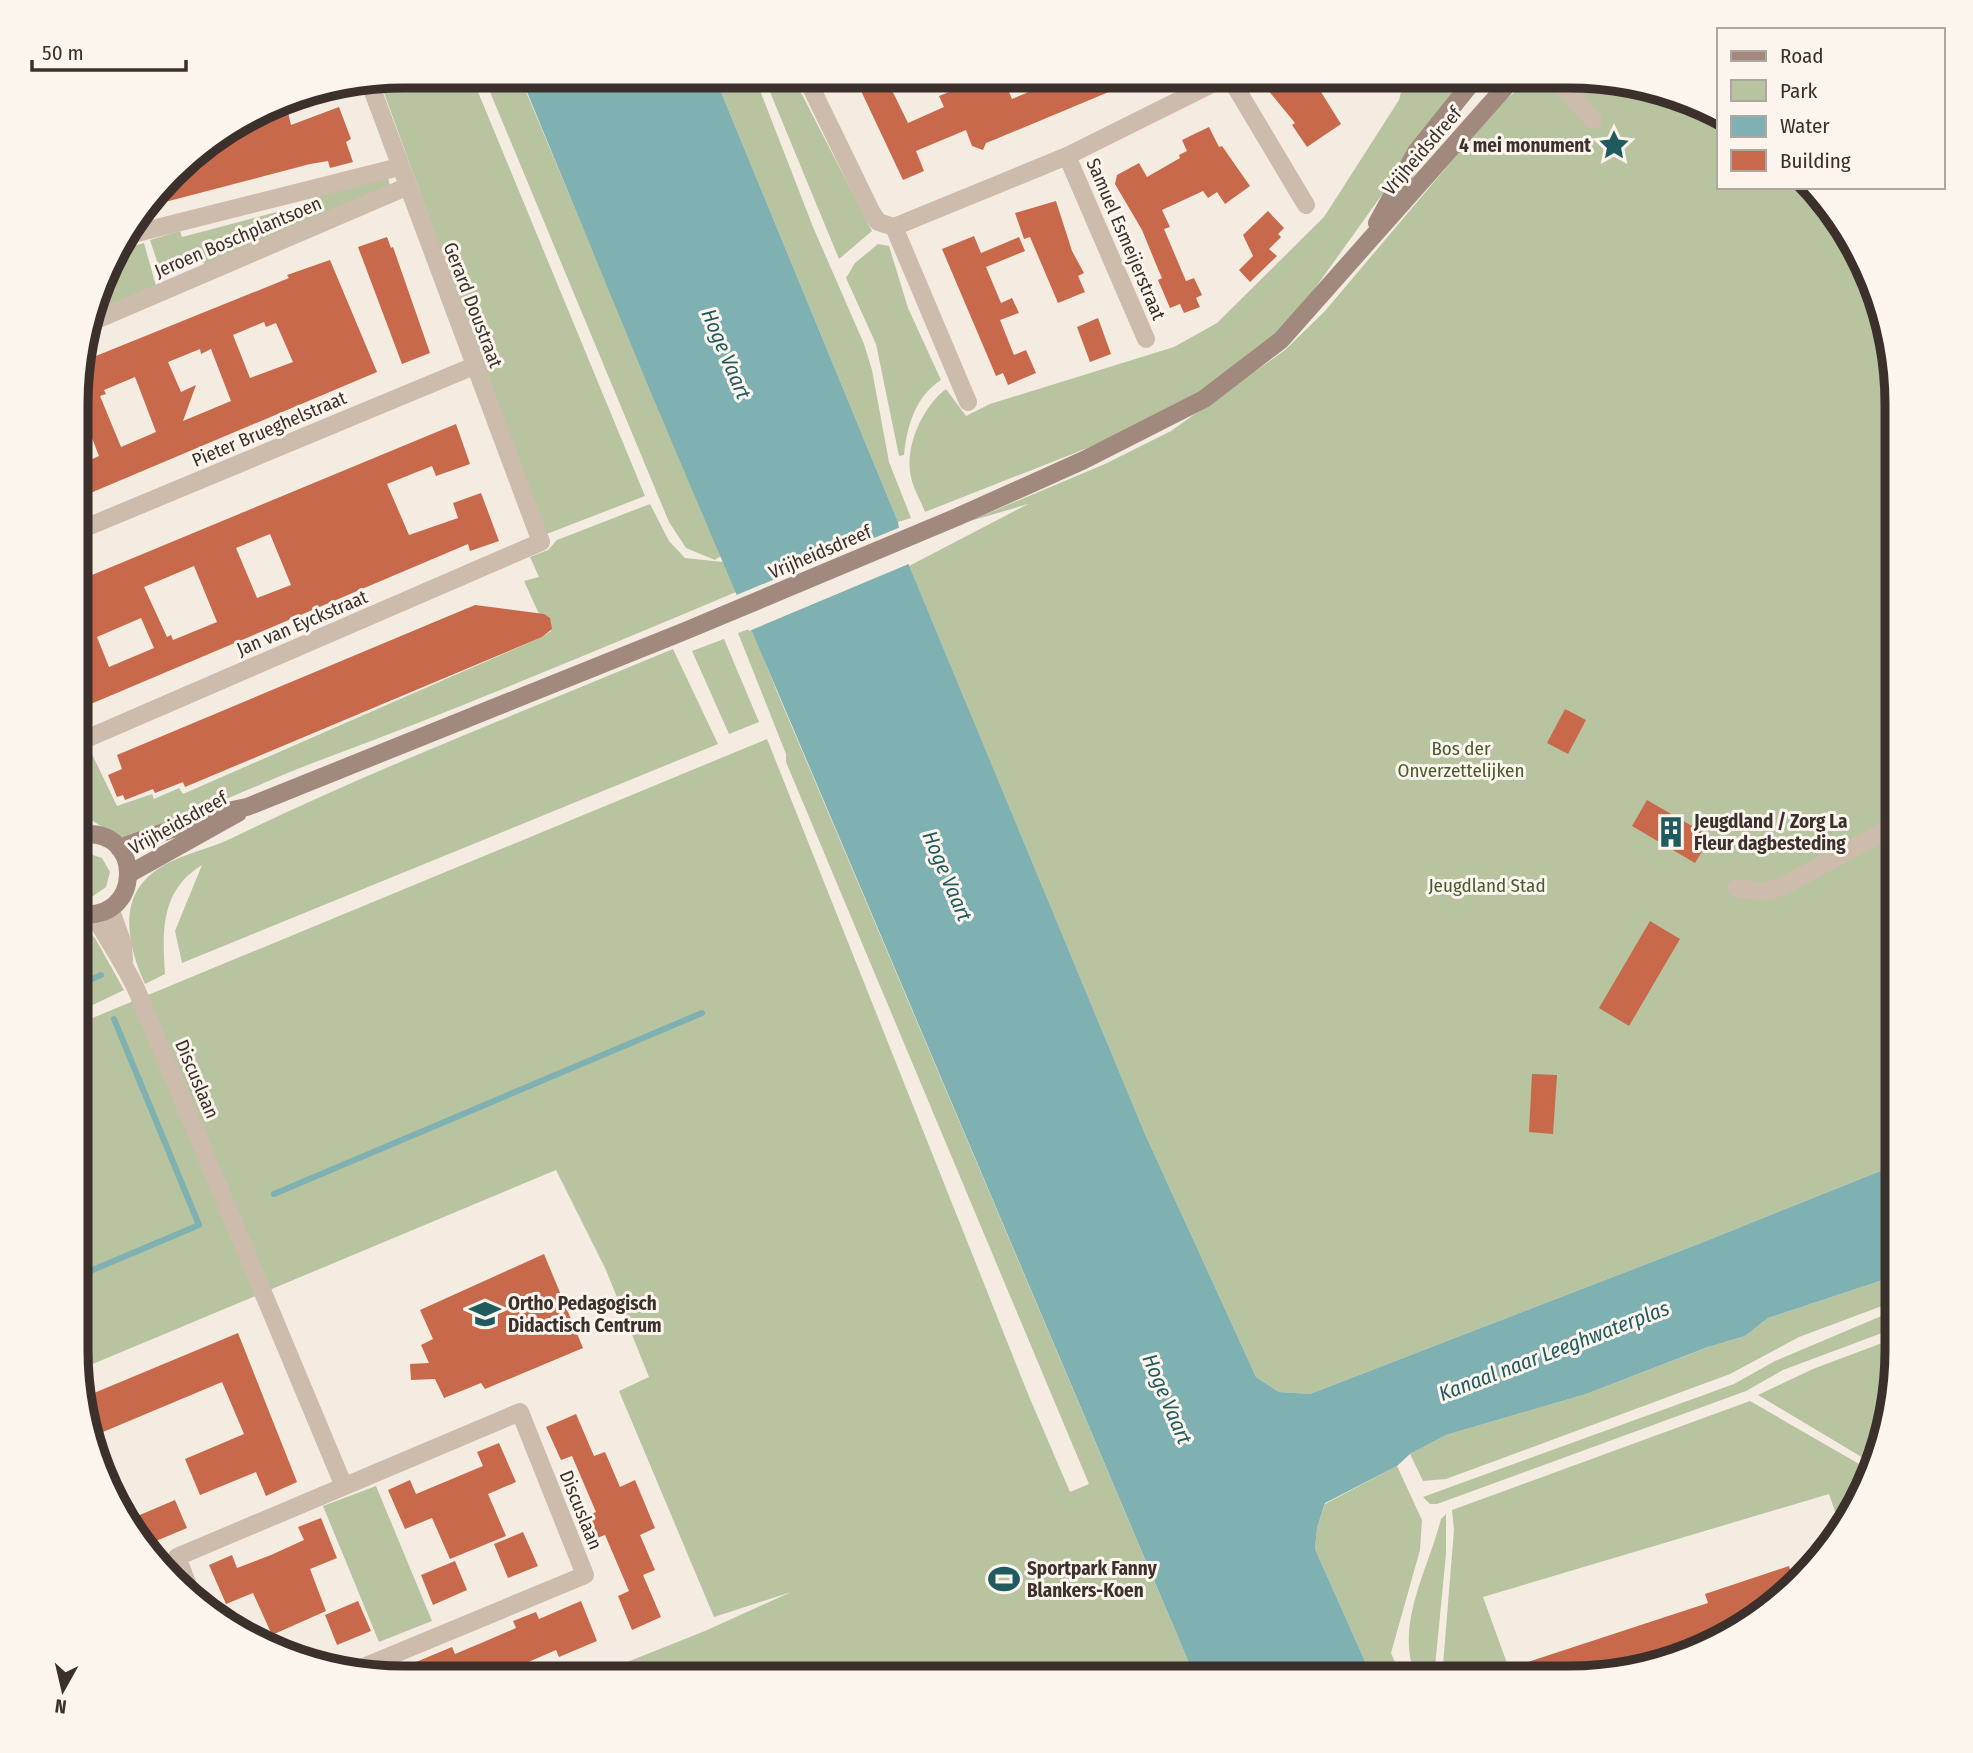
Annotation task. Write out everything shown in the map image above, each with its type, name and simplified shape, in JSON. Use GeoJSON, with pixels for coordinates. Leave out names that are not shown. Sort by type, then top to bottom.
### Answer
{"type":"FeatureCollection","features":[{"type":"Feature","properties":{"kind":"main road","name":"Vrijheidsdreef"},"geometry":{"type":"LineString","coordinates":[[1360,254],[1416,152],[1467,88]]}},
{"type":"Feature","properties":{"kind":"main road","name":"Vrijheidsdreef"},"geometry":{"type":"LineString","coordinates":[[129,874],[178,849],[247,807],[685,631],[957,517],[1084,460],[1203,399],[1281,340],[1505,88]]}},
{"type":"Feature","properties":{"kind":"main road","name":"Vrijheidsdreef"},"geometry":{"type":"LineString","coordinates":[[119,848],[218,813],[247,807]]}},
{"type":"Feature","properties":{"kind":"main road"},"geometry":{"type":"LineString","coordinates":[[88,833],[103,836],[119,848],[129,874],[120,899],[94,912]]}},
{"type":"Feature","properties":{"kind":"street"},"geometry":{"type":"LineString","coordinates":[[811,88],[871,211],[878,222],[894,227],[968,402]]}},
{"type":"Feature","properties":{"kind":"street","name":"Samuel Esmeijerstraat"},"geometry":{"type":"LineString","coordinates":[[894,227],[1068,156],[1204,88]]}},
{"type":"Feature","properties":{"kind":"street","name":"Samuel Esmeijerstraat"},"geometry":{"type":"LineString","coordinates":[[1235,88],[1306,205]]}},
{"type":"Feature","properties":{"kind":"street"},"geometry":{"type":"LineString","coordinates":[[1565,88],[1593,120]]}},
{"type":"Feature","properties":{"kind":"street","name":"Gerard Doustraat"},"geometry":{"type":"LineString","coordinates":[[372,89],[406,187],[541,542]]}},
{"type":"Feature","properties":{"kind":"street","name":"Samuel Esmeijerstraat"},"geometry":{"type":"LineString","coordinates":[[1068,156],[1146,339]]}},
{"type":"Feature","properties":{"kind":"street","name":"Jeroen Boschplantsoen"},"geometry":{"type":"LineString","coordinates":[[138,233],[399,167]]}},
{"type":"Feature","properties":{"kind":"street","name":"Jeroen Boschplantsoen"},"geometry":{"type":"LineString","coordinates":[[99,319],[406,187]]}},
{"type":"Feature","properties":{"kind":"street","name":"Pieter Brueghelstraat"},"geometry":{"type":"LineString","coordinates":[[88,527],[474,366]]}},
{"type":"Feature","properties":{"kind":"street","name":"Jan van Eyckstraat"},"geometry":{"type":"LineString","coordinates":[[88,738],[541,542]]}},
{"type":"Feature","properties":{"kind":"street"},"geometry":{"type":"LineString","coordinates":[[1736,888],[1765,892],[1783,886],[1885,831]]}},
{"type":"Feature","properties":{"kind":"street","name":"Discuslaan"},"geometry":{"type":"LineString","coordinates":[[94,912],[111,948],[124,961],[343,1484]]}},
{"type":"Feature","properties":{"kind":"street","name":"Discuslaan"},"geometry":{"type":"LineString","coordinates":[[185,1578],[177,1557],[343,1484],[520,1412],[585,1575],[371,1664]]}},
{"type":"Feature","properties":{"kind":"green space"},"geometry":{"type":"Polygon","coordinates":[[[382,88],[476,88],[645,496],[544,535],[382,88]]]}},
{"type":"Feature","properties":{"kind":"green space"},"geometry":{"type":"Polygon","coordinates":[[[488,88],[524,88],[721,556],[715,560],[686,548],[669,522],[488,88]]]}},
{"type":"Feature","properties":{"kind":"green space"},"geometry":{"type":"Polygon","coordinates":[[[719,88],[759,88],[813,227],[864,344],[872,370],[889,462],[911,518],[898,522],[719,88]]]}},
{"type":"Feature","properties":{"kind":"green space"},"geometry":{"type":"Polygon","coordinates":[[[768,88],[799,88],[872,231],[839,259],[768,88]]]}},
{"type":"Feature","properties":{"kind":"green space"},"geometry":{"type":"Polygon","coordinates":[[[1402,88],[1458,88],[1298,312],[1258,352],[1190,400],[1090,447],[925,512],[912,481],[910,453],[923,416],[946,389],[966,416],[990,404],[1174,347],[1217,323],[1324,217],[1399,100],[1402,88]]]}},
{"type":"Feature","properties":{"kind":"green space","name":"Bos der Onverzettelijken"},"geometry":{"type":"Polygon","coordinates":[[[1520,88],[1591,88],[1652,98],[1717,124],[1717,189],[1801,189],[1843,245],[1869,302],[1875,321],[1885,382],[1885,1169],[1310,1394],[1279,1392],[1256,1377],[1145,1134],[909,566],[1028,504],[967,522],[1105,464],[1171,431],[1285,350],[1325,311],[1499,105],[1520,88]]]}},
{"type":"Feature","properties":{"kind":"green space"},"geometry":{"type":"Polygon","coordinates":[[[388,178],[390,186],[206,266],[202,261],[162,276],[150,240],[180,231],[182,237],[318,201],[316,195],[388,178]]]}},
{"type":"Feature","properties":{"kind":"green space"},"geometry":{"type":"Polygon","coordinates":[[[144,243],[156,286],[102,308],[112,282],[129,247],[144,243]]]}},
{"type":"Feature","properties":{"kind":"green space"},"geometry":{"type":"Polygon","coordinates":[[[878,244],[889,246],[908,308],[941,380],[925,395],[914,413],[907,433],[904,455],[899,456],[876,344],[846,278],[855,263],[878,244]]]}},
{"type":"Feature","properties":{"kind":"green space"},"geometry":{"type":"Polygon","coordinates":[[[650,504],[669,541],[685,558],[723,562],[736,592],[481,698],[149,830],[123,838],[88,817],[88,751],[90,750],[117,806],[152,794],[154,799],[179,788],[183,794],[542,637],[551,631],[550,619],[539,614],[524,581],[539,577],[530,557],[548,550],[557,540],[650,504]]]}},
{"type":"Feature","properties":{"kind":"green space"},"geometry":{"type":"Polygon","coordinates":[[[752,628],[1190,1666],[617,1666],[705,1631],[791,1592],[714,1617],[619,1391],[649,1377],[606,1270],[556,1170],[88,1366],[88,1020],[767,739],[1028,1394],[1070,1492],[1089,1484],[786,762],[786,754],[738,633],[752,628]]]}},
{"type":"Feature","properties":{"kind":"green space"},"geometry":{"type":"Polygon","coordinates":[[[724,639],[759,722],[729,734],[692,651],[724,639]]]}},
{"type":"Feature","properties":{"kind":"green space"},"geometry":{"type":"Polygon","coordinates":[[[673,649],[718,744],[182,963],[175,931],[202,865],[178,886],[171,899],[165,927],[165,974],[145,984],[135,959],[129,917],[137,891],[145,880],[164,865],[219,844],[394,764],[673,649]]]}},
{"type":"Feature","properties":{"kind":"green space"},"geometry":{"type":"Polygon","coordinates":[[[88,853],[102,858],[110,872],[106,887],[93,896],[88,895],[88,853]]]}},
{"type":"Feature","properties":{"kind":"green space"},"geometry":{"type":"Polygon","coordinates":[[[88,932],[95,938],[124,990],[88,1007],[88,932]]]}},
{"type":"Feature","properties":{"kind":"green space"},"geometry":{"type":"Polygon","coordinates":[[[1885,1279],[1885,1305],[1799,1337],[1730,1374],[1446,1479],[1423,1481],[1410,1454],[1446,1435],[1586,1394],[1711,1346],[1745,1336],[1768,1318],[1885,1279]]]}},
{"type":"Feature","properties":{"kind":"green space"},"geometry":{"type":"Polygon","coordinates":[[[1885,1314],[1885,1332],[1783,1370],[1746,1391],[1437,1504],[1430,1504],[1423,1497],[1734,1384],[1775,1361],[1885,1314]]]}},
{"type":"Feature","properties":{"kind":"green space"},"geometry":{"type":"Polygon","coordinates":[[[1885,1342],[1883,1391],[1875,1432],[1866,1459],[1758,1395],[1813,1369],[1885,1342]]]}},
{"type":"Feature","properties":{"kind":"green space"},"geometry":{"type":"Polygon","coordinates":[[[1750,1401],[1863,1466],[1837,1517],[1829,1494],[1483,1597],[1508,1666],[1443,1666],[1454,1530],[1452,1510],[1750,1401]]]}},
{"type":"Feature","properties":{"kind":"green space"},"geometry":{"type":"Polygon","coordinates":[[[1397,1466],[1422,1520],[1420,1550],[1391,1653],[1396,1666],[1367,1666],[1315,1549],[1317,1528],[1325,1504],[1397,1466]]]}},
{"type":"Feature","properties":{"kind":"green space"},"geometry":{"type":"Polygon","coordinates":[[[376,1486],[432,1621],[379,1642],[323,1506],[376,1486]]]}},
{"type":"Feature","properties":{"kind":"green space"},"geometry":{"type":"Polygon","coordinates":[[[1446,1514],[1446,1554],[1435,1666],[1413,1666],[1409,1638],[1411,1618],[1441,1519],[1446,1514]]]}},
{"type":"Feature","properties":{"kind":"water"},"geometry":{"type":"Polygon","coordinates":[[[525,88],[719,88],[898,522],[903,551],[1145,1134],[1256,1377],[1279,1392],[1310,1394],[1885,1169],[1885,1279],[1768,1318],[1745,1336],[1708,1347],[1586,1394],[1446,1435],[1410,1454],[1397,1466],[1325,1503],[1317,1528],[1315,1549],[1367,1666],[1190,1666],[649,388],[525,88]]]}},
{"type":"Feature","properties":{"kind":"pier"},"geometry":{"type":"Polygon","coordinates":[[[903,526],[911,563],[749,631],[734,596],[903,526]]]}},
{"type":"Feature","properties":{"kind":"building"},"geometry":{"type":"Polygon","coordinates":[[[860,88],[891,88],[908,123],[944,107],[939,96],[959,88],[1007,88],[1012,99],[1038,88],[1118,88],[986,143],[983,150],[972,146],[966,130],[916,151],[924,171],[903,180],[860,88]]]}},
{"type":"Feature","properties":{"kind":"building"},"geometry":{"type":"Polygon","coordinates":[[[1318,88],[1341,124],[1307,147],[1292,125],[1295,123],[1268,90],[1318,88]]]}},
{"type":"Feature","properties":{"kind":"building"},"geometry":{"type":"Polygon","coordinates":[[[339,107],[351,139],[346,142],[353,162],[330,168],[328,161],[159,204],[195,166],[245,130],[287,110],[291,125],[339,107]]]}},
{"type":"Feature","properties":{"kind":"building"},"geometry":{"type":"Polygon","coordinates":[[[1209,127],[1219,147],[1222,146],[1250,186],[1225,204],[1217,192],[1208,198],[1203,191],[1162,210],[1170,227],[1164,229],[1186,281],[1194,278],[1202,295],[1196,298],[1200,307],[1184,313],[1180,304],[1170,308],[1158,280],[1162,278],[1142,230],[1115,184],[1117,175],[1139,163],[1147,177],[1180,158],[1179,155],[1187,151],[1182,140],[1209,127]]]}},
{"type":"Feature","properties":{"kind":"building"},"geometry":{"type":"Polygon","coordinates":[[[1056,201],[1072,251],[1084,273],[1078,276],[1085,292],[1058,303],[1030,237],[1024,239],[1015,213],[1056,201]]]}},
{"type":"Feature","properties":{"kind":"building"},"geometry":{"type":"Polygon","coordinates":[[[1268,211],[1284,228],[1278,234],[1281,237],[1269,249],[1277,256],[1250,282],[1239,270],[1253,256],[1243,235],[1268,211]]]}},
{"type":"Feature","properties":{"kind":"building"},"geometry":{"type":"Polygon","coordinates":[[[974,236],[981,253],[1019,237],[1025,251],[986,267],[1001,303],[1012,298],[1019,313],[1000,320],[1014,355],[1026,350],[1036,373],[1008,385],[1003,373],[996,376],[942,249],[974,236]]]}},
{"type":"Feature","properties":{"kind":"building"},"geometry":{"type":"Polygon","coordinates":[[[387,237],[391,248],[393,247],[430,353],[402,364],[358,247],[387,237]]]}},
{"type":"Feature","properties":{"kind":"building"},"geometry":{"type":"Polygon","coordinates":[[[330,260],[377,372],[88,494],[88,461],[99,456],[88,428],[91,358],[289,278],[287,275],[330,260]],[[264,322],[233,335],[250,378],[293,362],[276,323],[266,327],[264,322]],[[200,349],[168,362],[181,392],[196,385],[183,421],[231,401],[211,349],[201,354],[200,349]],[[135,377],[104,390],[106,394],[100,396],[121,447],[156,432],[135,377]]]}},
{"type":"Feature","properties":{"kind":"building"},"geometry":{"type":"Polygon","coordinates":[[[1098,318],[1111,354],[1090,362],[1077,327],[1098,318]]]}},
{"type":"Feature","properties":{"kind":"building"},"geometry":{"type":"Polygon","coordinates":[[[456,424],[470,464],[436,476],[432,466],[387,484],[409,535],[458,518],[453,503],[481,493],[499,541],[470,551],[468,544],[88,705],[88,577],[456,424]],[[270,534],[236,548],[257,598],[291,585],[270,534]],[[194,566],[144,587],[167,637],[171,635],[173,640],[217,622],[194,566]],[[141,618],[97,637],[109,667],[154,648],[141,618]]]}},
{"type":"Feature","properties":{"kind":"building"},"geometry":{"type":"Polygon","coordinates":[[[475,605],[544,614],[550,618],[552,629],[542,637],[185,787],[183,782],[155,793],[153,789],[125,800],[123,795],[117,797],[108,775],[122,769],[117,755],[475,605]]]}},
{"type":"Feature","properties":{"kind":"building"},"geometry":{"type":"Polygon","coordinates":[[[1565,709],[1586,720],[1568,754],[1547,743],[1565,709]]]}},
{"type":"Feature","properties":{"kind":"building","name":"Jeugdland / Zorg La Fleur dagbesteding"},"geometry":{"type":"Polygon","coordinates":[[[1647,800],[1711,837],[1695,863],[1632,826],[1647,800]]]}},
{"type":"Feature","properties":{"kind":"building"},"geometry":{"type":"Polygon","coordinates":[[[1650,921],[1680,939],[1629,1026],[1599,1008],[1650,921]]]}},
{"type":"Feature","properties":{"kind":"building"},"geometry":{"type":"Polygon","coordinates":[[[1532,1074],[1557,1075],[1553,1134],[1529,1132],[1532,1074]]]}},
{"type":"Feature","properties":{"kind":"building"},"geometry":{"type":"Polygon","coordinates":[[[544,1254],[583,1348],[485,1389],[481,1383],[444,1398],[435,1379],[411,1380],[410,1364],[429,1363],[421,1345],[433,1339],[420,1310],[544,1254]]]}},
{"type":"Feature","properties":{"kind":"building"},"geometry":{"type":"Polygon","coordinates":[[[238,1333],[297,1482],[266,1496],[256,1472],[200,1495],[185,1459],[244,1434],[222,1382],[99,1434],[91,1394],[238,1333]]]}},
{"type":"Feature","properties":{"kind":"building"},"geometry":{"type":"Polygon","coordinates":[[[576,1414],[594,1456],[605,1452],[620,1487],[635,1480],[655,1528],[640,1535],[655,1570],[643,1575],[661,1617],[632,1630],[618,1596],[629,1591],[605,1535],[589,1541],[580,1519],[596,1512],[572,1456],[561,1460],[546,1427],[576,1414]]]}},
{"type":"Feature","properties":{"kind":"building"},"geometry":{"type":"Polygon","coordinates":[[[499,1443],[516,1482],[488,1494],[506,1536],[450,1559],[432,1518],[405,1529],[388,1490],[410,1480],[416,1494],[483,1466],[477,1452],[499,1443]]]}},
{"type":"Feature","properties":{"kind":"building"},"geometry":{"type":"Polygon","coordinates":[[[175,1500],[187,1528],[153,1542],[136,1517],[175,1500]]]}},
{"type":"Feature","properties":{"kind":"building"},"geometry":{"type":"Polygon","coordinates":[[[321,1518],[337,1558],[310,1569],[326,1611],[272,1635],[253,1593],[226,1604],[209,1565],[232,1555],[237,1568],[271,1555],[304,1540],[298,1527],[321,1518]]]}},
{"type":"Feature","properties":{"kind":"building"},"geometry":{"type":"Polygon","coordinates":[[[523,1532],[538,1566],[508,1578],[494,1544],[523,1532]]]}},
{"type":"Feature","properties":{"kind":"building"},"geometry":{"type":"Polygon","coordinates":[[[455,1561],[467,1590],[433,1605],[421,1575],[455,1561]]]}},
{"type":"Feature","properties":{"kind":"building"},"geometry":{"type":"Polygon","coordinates":[[[1789,1566],[1792,1574],[1762,1600],[1710,1632],[1611,1663],[1515,1666],[1708,1603],[1705,1594],[1789,1566]]]}},
{"type":"Feature","properties":{"kind":"building"},"geometry":{"type":"Polygon","coordinates":[[[358,1601],[371,1631],[337,1645],[325,1615],[358,1601]]]}},
{"type":"Feature","properties":{"kind":"building"},"geometry":{"type":"Polygon","coordinates":[[[581,1601],[597,1641],[559,1657],[556,1650],[526,1663],[527,1666],[406,1666],[452,1647],[455,1654],[516,1628],[513,1621],[536,1612],[539,1619],[581,1601]]]}},
{"type":"Feature","properties":{"kind":"waterway"},"geometry":{"type":"LineString","coordinates":[[88,981],[101,975]]}},
{"type":"Feature","properties":{"kind":"waterway"},"geometry":{"type":"LineString","coordinates":[[274,1194],[702,1013]]}},
{"type":"Feature","properties":{"kind":"waterway"},"geometry":{"type":"LineString","coordinates":[[88,1272],[199,1225],[114,1019]]}},
{"type":"Feature","properties":{"kind":"place","name":"4 mei monument"},"geometry":{"type":"Point","coordinates":[1614,145]}},
{"type":"Feature","properties":{"kind":"place","name":"Jeugdland / Zorg La Fleur dagbesteding"},"geometry":{"type":"Point","coordinates":[1671,832]}},
{"type":"Feature","properties":{"kind":"place","name":"Ortho Pedagogisch Didactisch Centrum"},"geometry":{"type":"Point","coordinates":[485,1314]}},
{"type":"Feature","properties":{"kind":"place","name":"Sportpark Fanny Blankers-Koen"},"geometry":{"type":"Point","coordinates":[1004,1579]}},
{"type":"Feature","properties":{"kind":"water label","name":"Hoge Vaart"},"geometry":{"type":"Point","coordinates":[726,354]}},
{"type":"Feature","properties":{"kind":"water label","name":"Hoge Vaart"},"geometry":{"type":"Point","coordinates":[947,876]}},
{"type":"Feature","properties":{"kind":"water label","name":"Kanaal naar Leeghwaterplas"},"geometry":{"type":"Point","coordinates":[1554,1351]}},
{"type":"Feature","properties":{"kind":"water label","name":"Hoge Vaart"},"geometry":{"type":"Point","coordinates":[1167,1399]}},
{"type":"Feature","properties":{"kind":"park label","name":"Jeugdland Stad"},"geometry":{"type":"Point","coordinates":[1487,885]}}]}
